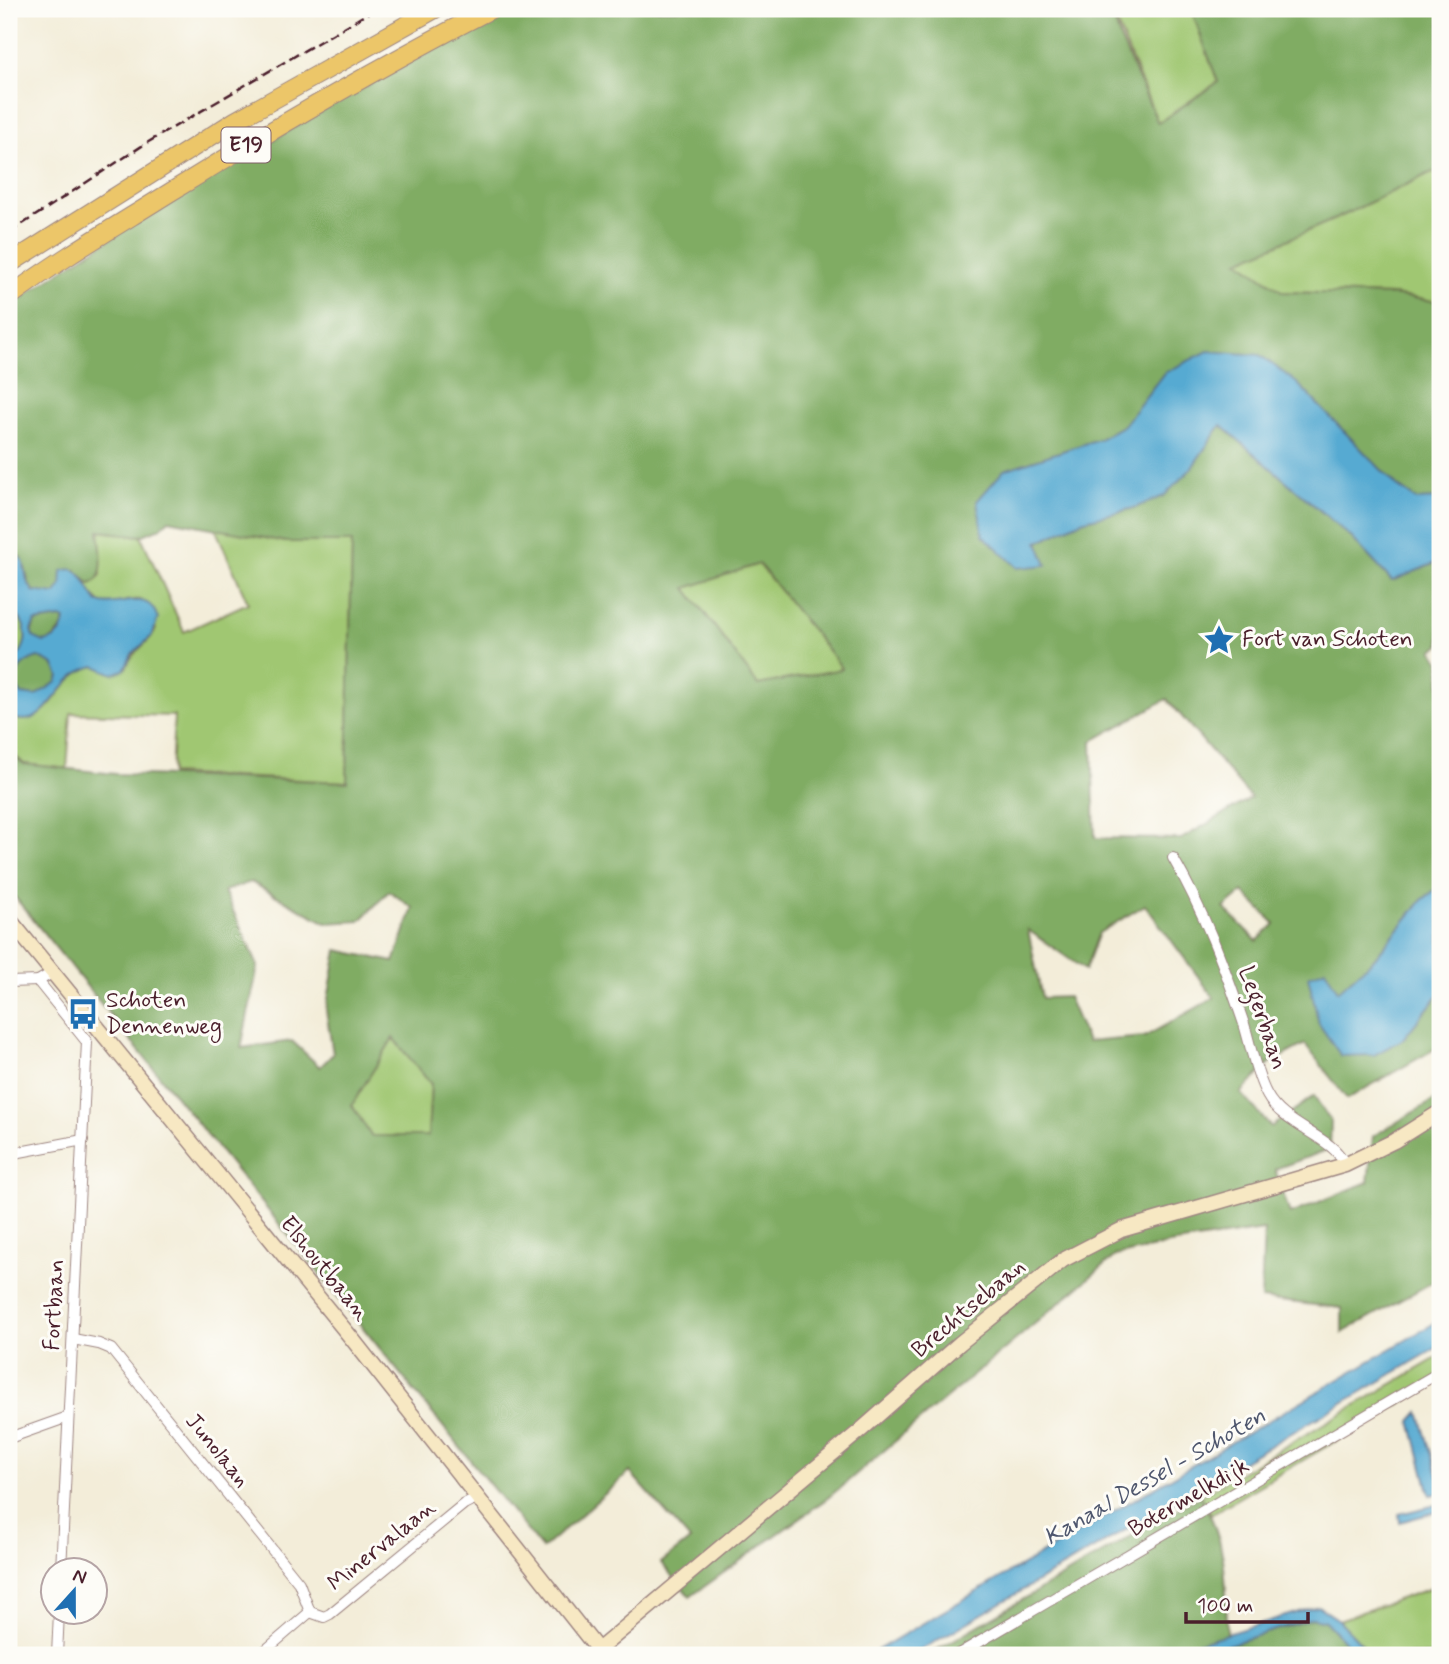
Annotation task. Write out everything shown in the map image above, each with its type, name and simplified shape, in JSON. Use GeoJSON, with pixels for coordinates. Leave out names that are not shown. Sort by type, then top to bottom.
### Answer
{"type":"FeatureCollection","features":[{"type":"Feature","properties":{"kind":"highway","name":"E19"},"geometry":{"type":"LineString","coordinates":[[9,264],[235,121],[435,9]]}},
{"type":"Feature","properties":{"kind":"highway","name":"E19"},"geometry":{"type":"LineString","coordinates":[[9,297],[48,268],[248,144],[491,9]]}},
{"type":"Feature","properties":{"kind":"main road","name":"Elshoutbaan"},"geometry":{"type":"LineString","coordinates":[[9,919],[478,1497],[598,1654]]}},
{"type":"Feature","properties":{"kind":"main road","name":"Brechtsebaan"},"geometry":{"type":"LineString","coordinates":[[598,1654],[960,1343],[1063,1261],[1121,1230],[1345,1165],[1394,1142],[1440,1112]]}},
{"type":"Feature","properties":{"kind":"street","name":"Legerbaan"},"geometry":{"type":"LineString","coordinates":[[1173,858],[1206,920],[1267,1096],[1296,1126],[1341,1154],[1345,1165]]}},
{"type":"Feature","properties":{"kind":"street"},"geometry":{"type":"LineString","coordinates":[[9,982],[38,981],[52,973]]}},
{"type":"Feature","properties":{"kind":"street","name":"Fortbaan"},"geometry":{"type":"LineString","coordinates":[[38,981],[87,1042],[62,1556]]}},
{"type":"Feature","properties":{"kind":"street"},"geometry":{"type":"LineString","coordinates":[[9,1154],[83,1140]]}},
{"type":"Feature","properties":{"kind":"street","name":"Junolaan"},"geometry":{"type":"LineString","coordinates":[[73,1339],[99,1343],[111,1349],[299,1583],[310,1612]]}},
{"type":"Feature","properties":{"kind":"street","name":"Botermelkdijk"},"geometry":{"type":"LineString","coordinates":[[957,1655],[1440,1372]]}},
{"type":"Feature","properties":{"kind":"street"},"geometry":{"type":"LineString","coordinates":[[9,1438],[68,1417]]}},
{"type":"Feature","properties":{"kind":"street","name":"Minervalaan"},"geometry":{"type":"LineString","coordinates":[[310,1612],[324,1617],[330,1614],[464,1504],[478,1497]]}},
{"type":"Feature","properties":{"kind":"street"},"geometry":{"type":"LineString","coordinates":[[260,1655],[310,1612]]}},
{"type":"Feature","properties":{"kind":"street"},"geometry":{"type":"LineString","coordinates":[[57,1655],[58,1626]]}},
{"type":"Feature","properties":{"kind":"green space"},"geometry":{"type":"Polygon","coordinates":[[[509,9],[1111,9],[1120,38],[1158,123],[1218,82],[1191,9],[1440,9],[1440,174],[1432,172],[1344,215],[1239,261],[1283,292],[1392,295],[1440,302],[1440,499],[1417,500],[1397,486],[1297,383],[1164,373],[1124,425],[1099,439],[1004,470],[1046,565],[1038,542],[1081,521],[1134,508],[1190,470],[1221,425],[1352,538],[1392,581],[1440,561],[1440,646],[1433,650],[1440,662],[1440,886],[1422,900],[1374,959],[1338,992],[1308,977],[1402,1040],[1440,993],[1440,1046],[1347,1099],[1305,1044],[1271,1062],[1241,1093],[1271,1127],[1314,1096],[1331,1122],[1330,1149],[1275,1169],[1290,1214],[1368,1182],[1373,1136],[1440,1097],[1440,1278],[1342,1333],[1342,1308],[1261,1299],[1264,1230],[1169,1244],[1115,1256],[829,1497],[690,1597],[661,1563],[690,1540],[630,1472],[542,1549],[9,890],[9,751],[24,764],[116,774],[347,782],[352,542],[286,542],[169,520],[160,528],[141,536],[99,531],[101,569],[96,581],[90,584],[76,570],[56,594],[45,594],[32,589],[21,557],[9,551],[9,307],[88,253],[253,151],[509,9]],[[759,564],[686,588],[758,685],[842,669],[759,564]],[[1167,699],[1092,741],[1095,838],[1181,839],[1251,798],[1167,699]],[[251,882],[224,891],[258,966],[241,1048],[292,1041],[320,1067],[333,1054],[326,1010],[337,950],[394,962],[413,908],[389,891],[360,921],[326,923],[251,882]],[[1243,892],[1224,908],[1257,941],[1275,924],[1243,892]],[[1145,905],[1099,933],[1085,970],[1028,930],[1042,998],[1068,997],[1087,1042],[1144,1037],[1214,998],[1145,905]],[[393,1038],[352,1105],[371,1136],[428,1136],[431,1084],[393,1038]]]}},
{"type":"Feature","properties":{"kind":"green space"},"geometry":{"type":"Polygon","coordinates":[[[1111,9],[1122,9],[1125,14],[1134,18],[1162,9],[1191,9],[1218,82],[1158,123],[1111,9]]]}},
{"type":"Feature","properties":{"kind":"green space"},"geometry":{"type":"Polygon","coordinates":[[[1432,172],[1440,174],[1440,302],[1392,295],[1283,292],[1238,261],[1344,215],[1432,172]]]}},
{"type":"Feature","properties":{"kind":"green space"},"geometry":{"type":"Polygon","coordinates":[[[215,528],[286,542],[352,541],[347,782],[171,774],[174,716],[71,713],[67,769],[24,764],[9,751],[9,717],[23,720],[35,717],[82,671],[95,666],[110,672],[126,668],[156,629],[140,600],[102,604],[91,594],[85,581],[90,584],[101,575],[99,531],[141,536],[184,632],[248,603],[215,528]]]}},
{"type":"Feature","properties":{"kind":"green space"},"geometry":{"type":"Polygon","coordinates":[[[758,563],[843,669],[758,685],[686,588],[758,563]]]}},
{"type":"Feature","properties":{"kind":"green space"},"geometry":{"type":"Polygon","coordinates":[[[9,608],[21,621],[26,636],[22,650],[9,663],[9,608]]]}},
{"type":"Feature","properties":{"kind":"green space"},"geometry":{"type":"Polygon","coordinates":[[[65,619],[63,625],[52,639],[41,642],[31,634],[35,622],[65,619]]]}},
{"type":"Feature","properties":{"kind":"green space"},"geometry":{"type":"Polygon","coordinates":[[[38,657],[54,665],[59,676],[57,682],[35,696],[22,694],[14,684],[16,674],[28,661],[38,657]]]}},
{"type":"Feature","properties":{"kind":"green space"},"geometry":{"type":"Polygon","coordinates":[[[393,1038],[431,1084],[428,1136],[371,1136],[351,1105],[393,1038]]]}},
{"type":"Feature","properties":{"kind":"green space"},"geometry":{"type":"Polygon","coordinates":[[[1440,1356],[1440,1380],[1211,1514],[1200,1496],[1440,1356]]]}},
{"type":"Feature","properties":{"kind":"green space"},"geometry":{"type":"Polygon","coordinates":[[[1200,1496],[1221,1546],[1227,1634],[1158,1655],[928,1655],[1200,1496]]]}},
{"type":"Feature","properties":{"kind":"green space"},"geometry":{"type":"Polygon","coordinates":[[[1440,1585],[1440,1655],[1372,1655],[1339,1620],[1440,1585]]]}},
{"type":"Feature","properties":{"kind":"green space"},"geometry":{"type":"Polygon","coordinates":[[[1313,1618],[1325,1621],[1357,1655],[1196,1655],[1313,1618]]]}},
{"type":"Feature","properties":{"kind":"water"},"geometry":{"type":"Polygon","coordinates":[[[1208,351],[1260,355],[1297,383],[1397,486],[1417,500],[1440,499],[1440,561],[1392,581],[1352,538],[1221,425],[1190,470],[1164,496],[1134,508],[1081,521],[1038,542],[1047,565],[1018,568],[983,535],[977,501],[1004,470],[1099,439],[1124,425],[1164,373],[1208,351]]]}},
{"type":"Feature","properties":{"kind":"water"},"geometry":{"type":"Polygon","coordinates":[[[9,551],[23,560],[27,581],[33,591],[56,594],[61,586],[62,571],[75,570],[98,602],[106,604],[140,601],[153,609],[158,619],[151,637],[132,654],[124,670],[113,674],[95,666],[81,671],[44,710],[23,720],[9,717],[9,663],[22,650],[26,636],[21,621],[9,608],[9,551]],[[65,619],[35,622],[31,630],[33,637],[44,642],[56,637],[64,624],[65,619]],[[38,657],[28,661],[16,675],[14,685],[22,694],[35,696],[57,682],[59,676],[54,665],[38,657]]]}},
{"type":"Feature","properties":{"kind":"water"},"geometry":{"type":"Polygon","coordinates":[[[1440,886],[1440,993],[1402,1040],[1374,1055],[1341,1056],[1319,1024],[1308,976],[1325,969],[1338,991],[1374,959],[1422,900],[1440,886]]]}},
{"type":"Feature","properties":{"kind":"water"},"geometry":{"type":"Polygon","coordinates":[[[1440,1320],[1440,1346],[912,1655],[869,1655],[1440,1320]]]}},
{"type":"Feature","properties":{"kind":"water"},"geometry":{"type":"Polygon","coordinates":[[[1419,1412],[1439,1479],[1440,1493],[1430,1495],[1411,1421],[1419,1412]]]}},
{"type":"Feature","properties":{"kind":"water"},"geometry":{"type":"Polygon","coordinates":[[[1440,1504],[1440,1511],[1400,1522],[1399,1514],[1440,1504]]]}},
{"type":"Feature","properties":{"kind":"water"},"geometry":{"type":"Polygon","coordinates":[[[1318,1606],[1339,1620],[1372,1655],[1357,1655],[1325,1621],[1313,1618],[1196,1655],[1158,1655],[1318,1606]]]}},
{"type":"Feature","properties":{"kind":"railway"},"geometry":{"type":"LineString","coordinates":[[9,233],[145,144],[375,9]]}},
{"type":"Feature","properties":{"kind":"place","name":"Fort van Schoten"},"geometry":{"type":"Point","coordinates":[1219,640]}},
{"type":"Feature","properties":{"kind":"place","name":"Schoten Dennenweg"},"geometry":{"type":"Point","coordinates":[83,1014]}},
{"type":"Feature","properties":{"kind":"water label","name":"Kanaal Dessel - Schoten"},"geometry":{"type":"Point","coordinates":[1155,1477]}}]}
